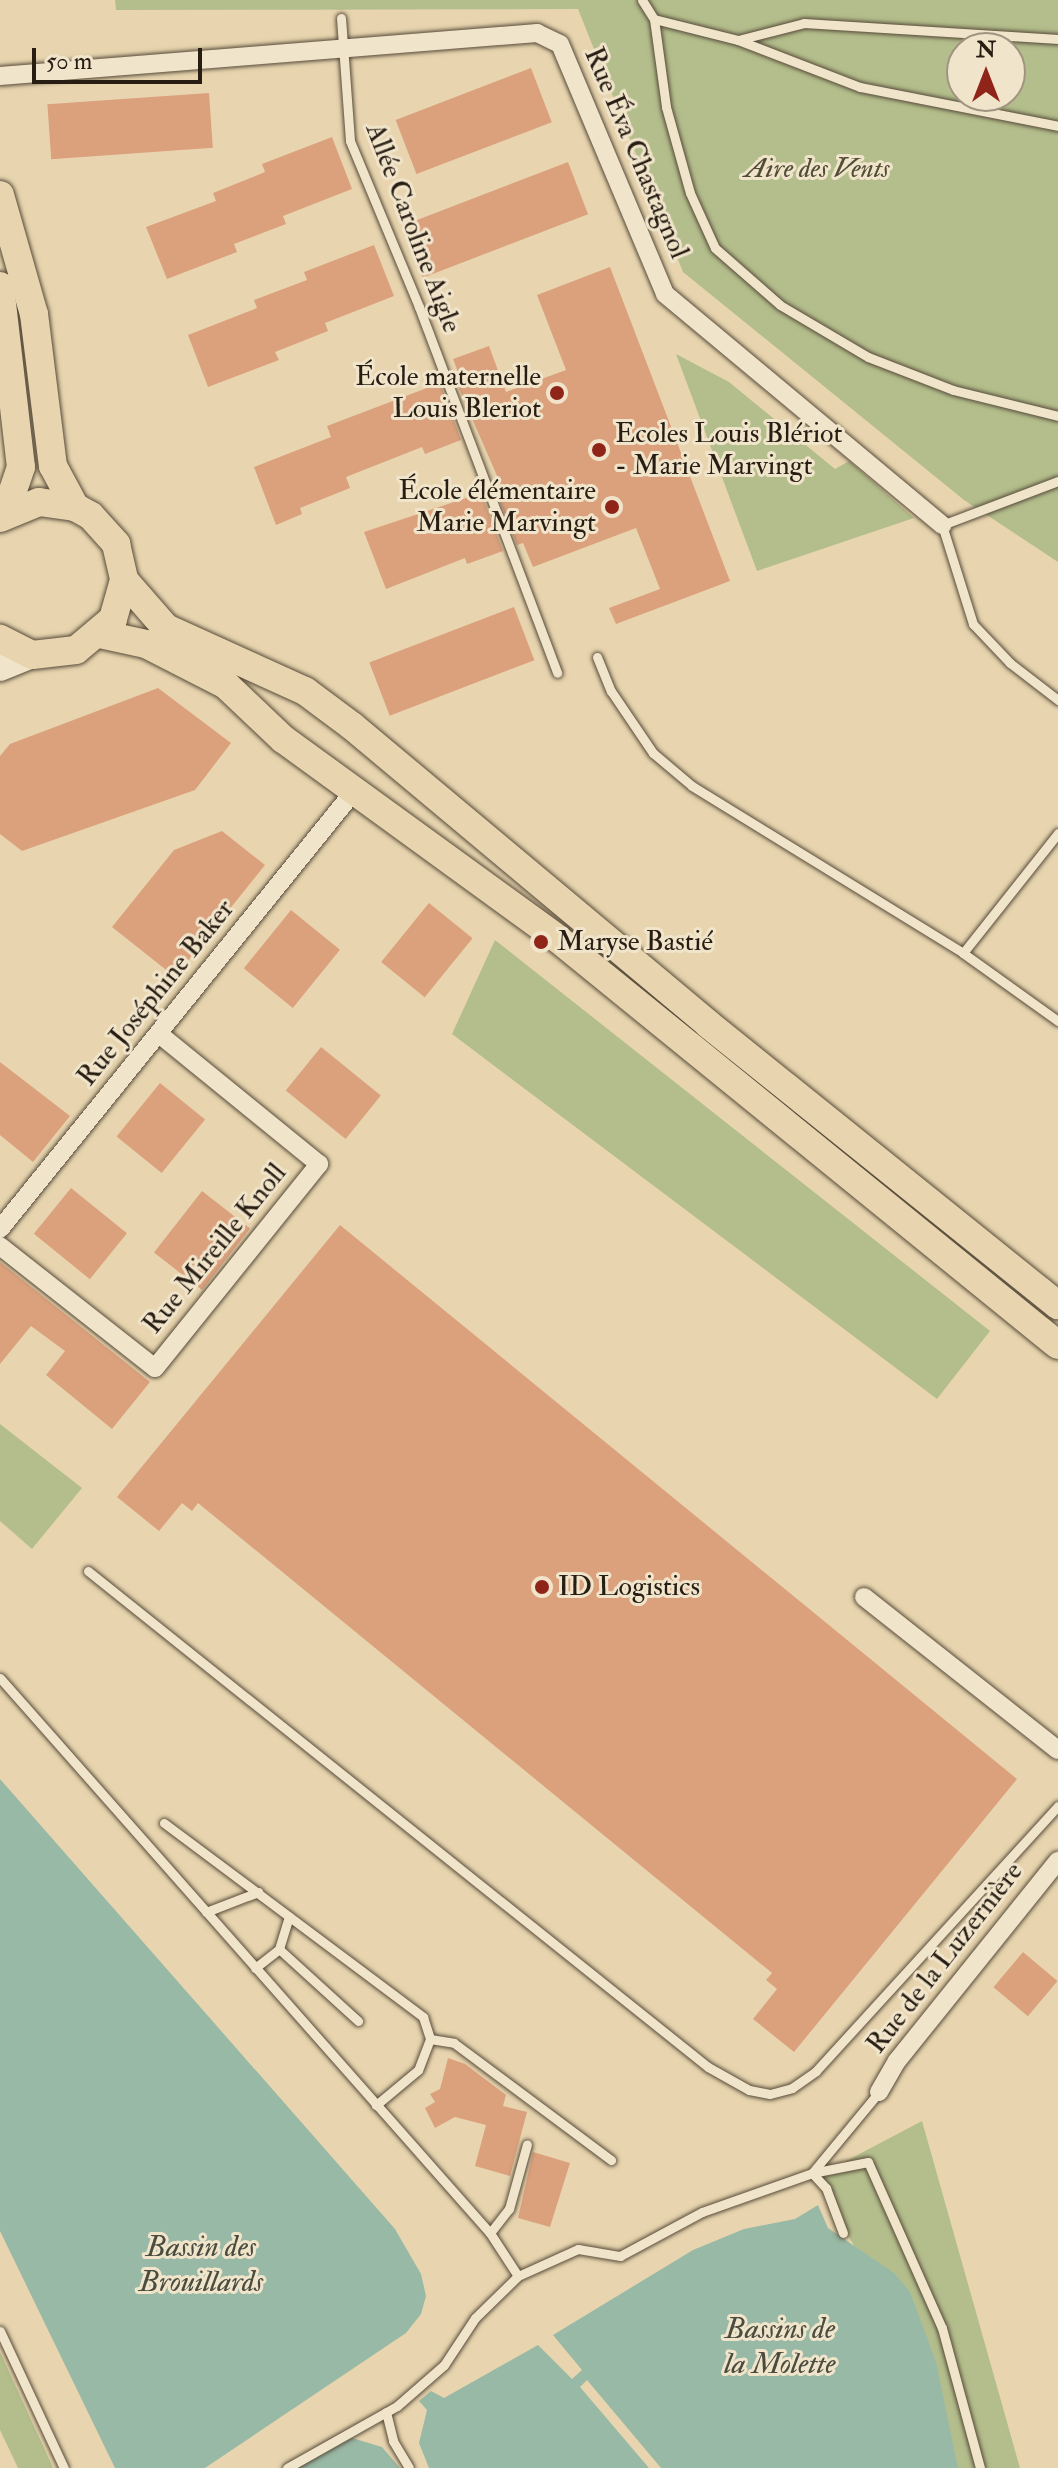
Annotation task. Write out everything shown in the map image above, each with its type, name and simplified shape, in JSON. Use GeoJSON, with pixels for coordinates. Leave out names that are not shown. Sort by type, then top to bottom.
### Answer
{"type":"FeatureCollection","features":[{"type":"Feature","properties":{"kind":"main road"},"geometry":{"type":"LineString","coordinates":[[0,195],[34,314],[53,466],[75,507]]}},
{"type":"Feature","properties":{"kind":"main road"},"geometry":{"type":"LineString","coordinates":[[0,286],[21,467],[3,516]]}},
{"type":"Feature","properties":{"kind":"main road"},"geometry":{"type":"LineString","coordinates":[[0,668],[32,655],[76,650],[100,634],[113,619],[124,580],[116,544],[98,522],[75,507],[39,502],[3,516]]}},
{"type":"Feature","properties":{"kind":"main road"},"geometry":{"type":"LineString","coordinates":[[124,580],[166,628],[305,691],[352,726],[696,1014],[1058,1305]]}},
{"type":"Feature","properties":{"kind":"main road"},"geometry":{"type":"LineString","coordinates":[[100,634],[146,644],[205,671],[283,739],[558,939],[1058,1345]]}},
{"type":"Feature","properties":{"kind":"main road"},"geometry":{"type":"LineString","coordinates":[[0,639],[32,655]]}},
{"type":"Feature","properties":{"kind":"street","name":"Rue Éva Chastagnol"},"geometry":{"type":"LineString","coordinates":[[0,76],[537,33],[560,44],[665,294],[942,525]]}},
{"type":"Feature","properties":{"kind":"street","name":"Rue Joséphine Baker"},"geometry":{"type":"LineString","coordinates":[[0,1229],[160,1035],[355,790]]}},
{"type":"Feature","properties":{"kind":"street","name":"Rue Mireille Knoll"},"geometry":{"type":"LineString","coordinates":[[0,1246],[155,1368],[319,1164],[160,1035]]}},
{"type":"Feature","properties":{"kind":"street"},"geometry":{"type":"LineString","coordinates":[[864,1597],[1058,1750]]}},
{"type":"Feature","properties":{"kind":"street","name":"Rue de la Luzernière"},"geometry":{"type":"LineString","coordinates":[[879,2092],[897,2061],[1058,1861]]}},
{"type":"Feature","properties":{"kind":"lane"},"geometry":{"type":"LineString","coordinates":[[642,0],[654,19],[674,136],[690,193],[715,248],[780,305],[868,357],[953,390],[1058,416]]}},
{"type":"Feature","properties":{"kind":"lane","name":"Allée Caroline Aigle"},"geometry":{"type":"LineString","coordinates":[[341,18],[350,141],[419,307],[557,673]]}},
{"type":"Feature","properties":{"kind":"lane"},"geometry":{"type":"LineString","coordinates":[[654,19],[738,40],[860,87],[1058,126]]}},
{"type":"Feature","properties":{"kind":"lane"},"geometry":{"type":"LineString","coordinates":[[738,40],[804,23],[1058,39]]}},
{"type":"Feature","properties":{"kind":"lane"},"geometry":{"type":"LineString","coordinates":[[1058,481],[942,525],[973,624],[1010,663],[1058,700]]}},
{"type":"Feature","properties":{"kind":"lane"},"geometry":{"type":"LineString","coordinates":[[597,657],[611,691],[653,753],[692,786],[963,953],[1058,1021]]}},
{"type":"Feature","properties":{"kind":"lane"},"geometry":{"type":"LineString","coordinates":[[963,953],[1058,833]]}},
{"type":"Feature","properties":{"kind":"lane"},"geometry":{"type":"LineString","coordinates":[[88,1571],[708,2067],[749,2090],[770,2094],[792,2088],[816,2071],[1058,1806]]}},
{"type":"Feature","properties":{"kind":"lane"},"geometry":{"type":"LineString","coordinates":[[0,1678],[490,2233],[518,2276]]}},
{"type":"Feature","properties":{"kind":"lane"},"geometry":{"type":"LineString","coordinates":[[164,1823],[423,2017],[430,2039],[418,2070],[376,2105]]}},
{"type":"Feature","properties":{"kind":"lane"},"geometry":{"type":"LineString","coordinates":[[206,1912],[258,1892]]}},
{"type":"Feature","properties":{"kind":"lane"},"geometry":{"type":"LineString","coordinates":[[255,1968],[279,1949],[289,1916]]}},
{"type":"Feature","properties":{"kind":"lane"},"geometry":{"type":"LineString","coordinates":[[279,1949],[358,2021]]}},
{"type":"Feature","properties":{"kind":"lane"},"geometry":{"type":"LineString","coordinates":[[430,2039],[454,2043],[611,2160]]}},
{"type":"Feature","properties":{"kind":"lane"},"geometry":{"type":"LineString","coordinates":[[812,2173],[879,2092]]}},
{"type":"Feature","properties":{"kind":"lane"},"geometry":{"type":"LineString","coordinates":[[490,2233],[509,2209],[527,2144]]}},
{"type":"Feature","properties":{"kind":"lane"},"geometry":{"type":"LineString","coordinates":[[287,2468],[386,2412],[444,2365],[475,2318],[518,2276],[578,2249],[620,2256],[702,2212],[812,2173],[868,2162],[942,2328],[980,2468]]}},
{"type":"Feature","properties":{"kind":"lane"},"geometry":{"type":"LineString","coordinates":[[812,2173],[826,2188],[843,2233]]}},
{"type":"Feature","properties":{"kind":"lane"},"geometry":{"type":"LineString","coordinates":[[0,2331],[64,2468]]}},
{"type":"Feature","properties":{"kind":"lane"},"geometry":{"type":"LineString","coordinates":[[386,2412],[393,2441],[409,2468]]}},
{"type":"Feature","properties":{"kind":"green space","name":"Aire des Vents"},"geometry":{"type":"Polygon","coordinates":[[[115,0],[1058,0],[1058,562],[964,500],[683,272],[578,9],[116,10],[115,0]]]}},
{"type":"Feature","properties":{"kind":"green space"},"geometry":{"type":"Polygon","coordinates":[[[676,354],[729,382],[835,469],[849,461],[914,518],[757,571],[676,354]]]}},
{"type":"Feature","properties":{"kind":"green space"},"geometry":{"type":"Polygon","coordinates":[[[495,940],[990,1331],[937,1399],[452,1034],[495,940]]]}},
{"type":"Feature","properties":{"kind":"green space"},"geometry":{"type":"Polygon","coordinates":[[[0,1424],[82,1488],[32,1549],[0,1521],[0,1424]]]}},
{"type":"Feature","properties":{"kind":"green space"},"geometry":{"type":"Polygon","coordinates":[[[922,2121],[1020,2468],[947,2468],[856,2249],[814,2178],[922,2121]]]}},
{"type":"Feature","properties":{"kind":"green space"},"geometry":{"type":"Polygon","coordinates":[[[0,2352],[53,2468],[18,2468],[0,2430],[0,2352]]]}},
{"type":"Feature","properties":{"kind":"water","name":"Bassin des Brouillards"},"geometry":{"type":"Polygon","coordinates":[[[0,1779],[395,2229],[421,2274],[426,2296],[421,2314],[406,2333],[205,2468],[115,2468],[0,2231],[0,1779]]]}},
{"type":"Feature","properties":{"kind":"water","name":"Bassins de la Molette"},"geometry":{"type":"Polygon","coordinates":[[[818,2205],[828,2228],[894,2273],[910,2292],[936,2362],[958,2468],[661,2468],[587,2380],[580,2387],[649,2468],[429,2468],[419,2443],[427,2410],[419,2401],[431,2391],[444,2398],[538,2345],[572,2379],[582,2370],[553,2335],[693,2250],[744,2229],[795,2219],[818,2205]]]}},
{"type":"Feature","properties":{"kind":"water"},"geometry":{"type":"Polygon","coordinates":[[[349,2437],[382,2447],[400,2468],[297,2468],[349,2437]]]}},
{"type":"Feature","properties":{"kind":"building"},"geometry":{"type":"Polygon","coordinates":[[[531,68],[552,122],[416,174],[396,120],[531,68]]]}},
{"type":"Feature","properties":{"kind":"building"},"geometry":{"type":"Polygon","coordinates":[[[209,93],[213,148],[51,159],[47,104],[209,93]]]}},
{"type":"Feature","properties":{"kind":"building"},"geometry":{"type":"Polygon","coordinates":[[[332,137],[352,189],[283,216],[286,224],[234,244],[237,252],[167,279],[146,227],[216,201],[213,193],[265,172],[262,164],[332,137]]]}},
{"type":"Feature","properties":{"kind":"building"},"geometry":{"type":"Polygon","coordinates":[[[568,162],[588,214],[423,278],[403,225],[568,162]]]}},
{"type":"Feature","properties":{"kind":"building"},"geometry":{"type":"Polygon","coordinates":[[[374,245],[394,296],[325,323],[328,331],[275,352],[279,360],[208,387],[188,335],[257,308],[254,300],[307,280],[304,272],[374,245]]]}},
{"type":"Feature","properties":{"kind":"building","name":"Ecoles Louis Blériot - Marie Marvingt"},"geometry":{"type":"Polygon","coordinates":[[[610,267],[730,581],[616,624],[609,608],[660,589],[636,528],[533,567],[523,543],[517,545],[495,488],[501,485],[454,377],[459,375],[453,359],[489,346],[506,392],[566,370],[537,295],[610,267]]]}},
{"type":"Feature","properties":{"kind":"building"},"geometry":{"type":"Polygon","coordinates":[[[440,383],[461,440],[425,454],[422,447],[346,477],[350,488],[300,508],[302,514],[276,525],[254,467],[331,437],[327,426],[440,383]]]}},
{"type":"Feature","properties":{"kind":"building"},"geometry":{"type":"Polygon","coordinates":[[[481,493],[503,551],[467,564],[465,558],[386,589],[364,532],[481,493]]]}},
{"type":"Feature","properties":{"kind":"building"},"geometry":{"type":"Polygon","coordinates":[[[514,607],[534,660],[390,716],[369,663],[514,607]]]}},
{"type":"Feature","properties":{"kind":"building"},"geometry":{"type":"Polygon","coordinates":[[[158,688],[231,743],[195,790],[22,851],[0,834],[0,756],[10,744],[158,688]]]}},
{"type":"Feature","properties":{"kind":"building"},"geometry":{"type":"Polygon","coordinates":[[[222,831],[265,865],[175,977],[112,927],[174,850],[222,831]]]}},
{"type":"Feature","properties":{"kind":"building"},"geometry":{"type":"Polygon","coordinates":[[[429,903],[473,938],[425,997],[381,962],[429,903]]]}},
{"type":"Feature","properties":{"kind":"building"},"geometry":{"type":"Polygon","coordinates":[[[291,910],[340,950],[293,1008],[244,968],[291,910]]]}},
{"type":"Feature","properties":{"kind":"building"},"geometry":{"type":"Polygon","coordinates":[[[321,1047],[381,1095],[346,1139],[286,1091],[321,1047]]]}},
{"type":"Feature","properties":{"kind":"building"},"geometry":{"type":"Polygon","coordinates":[[[0,1062],[70,1116],[33,1162],[0,1135],[0,1062]]]}},
{"type":"Feature","properties":{"kind":"building"},"geometry":{"type":"Polygon","coordinates":[[[160,1083],[205,1120],[162,1173],[117,1137],[160,1083]]]}},
{"type":"Feature","properties":{"kind":"building"},"geometry":{"type":"Polygon","coordinates":[[[71,1188],[127,1233],[90,1279],[34,1234],[71,1188]]]}},
{"type":"Feature","properties":{"kind":"building"},"geometry":{"type":"Polygon","coordinates":[[[202,1191],[250,1229],[202,1290],[154,1252],[202,1191]]]}},
{"type":"Feature","properties":{"kind":"building","name":"ID Logistics"},"geometry":{"type":"Polygon","coordinates":[[[340,1225],[1017,1779],[794,2052],[753,2019],[777,1989],[766,1980],[772,1973],[198,1503],[192,1511],[182,1503],[159,1531],[117,1497],[340,1225]]]}},
{"type":"Feature","properties":{"kind":"building"},"geometry":{"type":"Polygon","coordinates":[[[0,1262],[150,1382],[112,1429],[46,1375],[65,1351],[31,1326],[0,1364],[0,1262]]]}},
{"type":"Feature","properties":{"kind":"building"},"geometry":{"type":"Polygon","coordinates":[[[1023,1952],[1057,1981],[1028,2016],[993,1987],[1023,1952]]]}},
{"type":"Feature","properties":{"kind":"building"},"geometry":{"type":"Polygon","coordinates":[[[448,2058],[465,2064],[506,2095],[503,2106],[527,2112],[510,2176],[475,2166],[486,2125],[455,2117],[435,2128],[425,2108],[435,2102],[430,2094],[440,2089],[448,2058]]]}},
{"type":"Feature","properties":{"kind":"building"},"geometry":{"type":"Polygon","coordinates":[[[533,2152],[570,2163],[550,2227],[518,2218],[533,2152]]]}},
{"type":"Feature","properties":{"kind":"place","name":"École maternelle Louis Bleriot"},"geometry":{"type":"Point","coordinates":[557,393]}},
{"type":"Feature","properties":{"kind":"place","name":"Ecoles Louis Blériot - Marie Marvingt"},"geometry":{"type":"Point","coordinates":[599,450]}},
{"type":"Feature","properties":{"kind":"place","name":"École élémentaire Marie Marvingt"},"geometry":{"type":"Point","coordinates":[612,507]}},
{"type":"Feature","properties":{"kind":"place","name":"Maryse Bastié"},"geometry":{"type":"Point","coordinates":[541,942]}},
{"type":"Feature","properties":{"kind":"place","name":"ID Logistics"},"geometry":{"type":"Point","coordinates":[542,1587]}}]}
